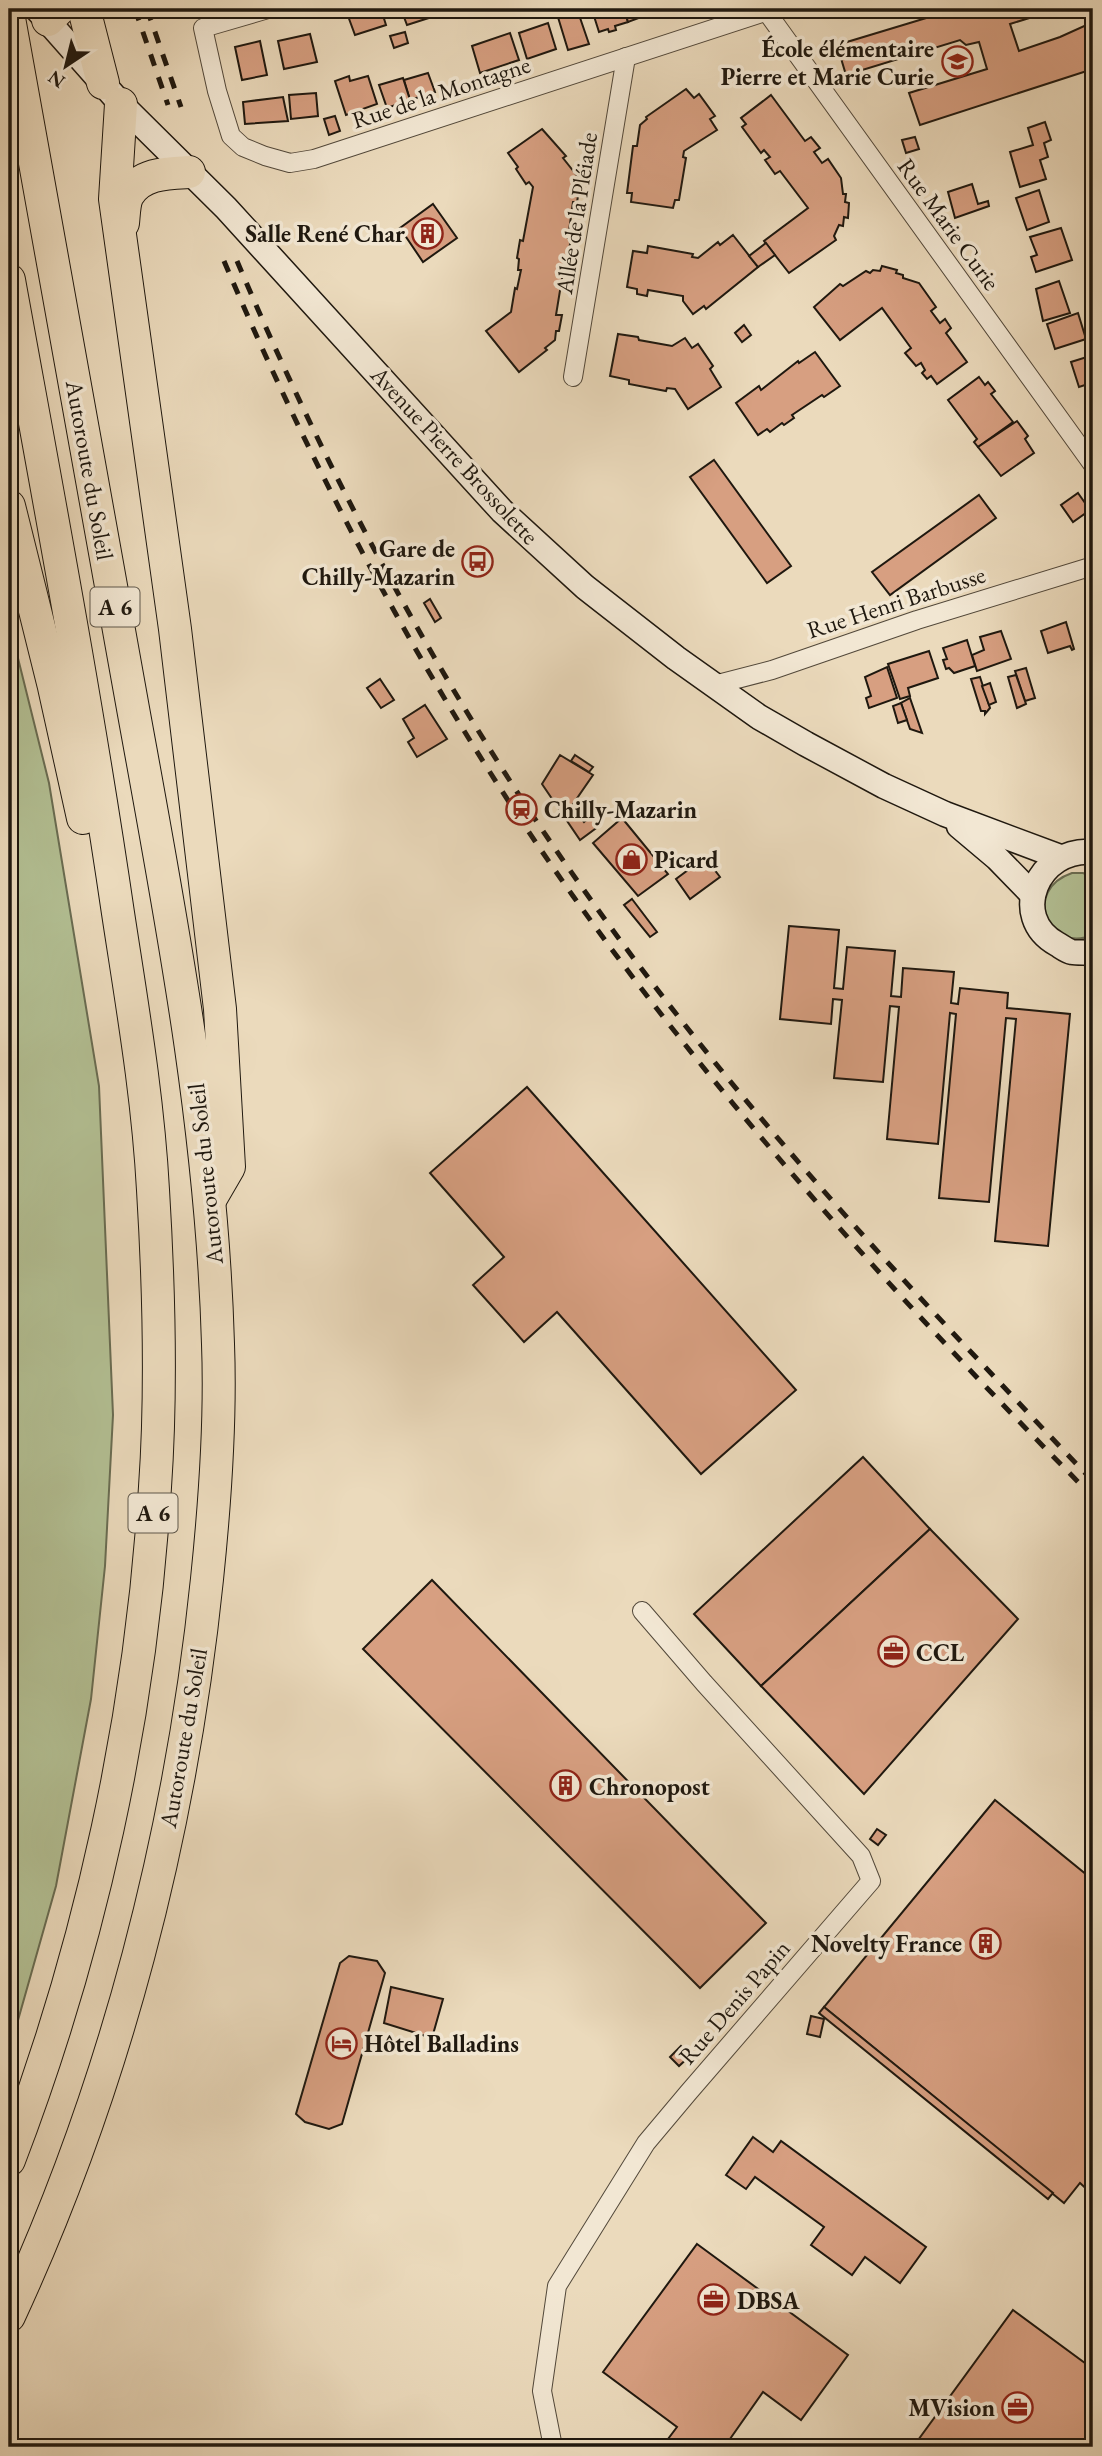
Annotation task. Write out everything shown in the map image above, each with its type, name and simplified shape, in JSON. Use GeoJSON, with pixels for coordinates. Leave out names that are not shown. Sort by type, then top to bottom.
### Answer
{"type":"FeatureCollection","features":[{"type":"Feature","properties":{"kind":"highway"},"geometry":{"type":"LineString","coordinates":[[84,9],[112,94],[115,199],[191,755],[220,1009],[229,1167],[211,1198]]}},
{"type":"Feature","properties":{"kind":"highway","name":"Autoroute du Soleil"},"geometry":{"type":"LineString","coordinates":[[9,18],[188,1017],[211,1198],[219,1349],[211,1537],[203,1618],[184,1753],[153,1898],[123,2008],[61,2194],[9,2316]]}},
{"type":"Feature","properties":{"kind":"highway"},"geometry":{"type":"LineString","coordinates":[[120,234],[127,196],[137,184],[158,173],[189,172]]}},
{"type":"Feature","properties":{"kind":"highway","name":"Autoroute du Soleil"},"geometry":{"type":"LineString","coordinates":[[9,280],[109,850],[142,1076],[153,1183],[158,1289],[155,1486],[138,1653],[124,1744],[99,1871],[41,2073],[9,2160]]}},
{"type":"Feature","properties":{"kind":"highway"},"geometry":{"type":"LineString","coordinates":[[9,506],[84,822],[109,850]]}},
{"type":"Feature","properties":{"kind":"main road","name":"Avenue Pierre Brossolette"},"geometry":{"type":"LineString","coordinates":[[48,13],[112,94],[252,236],[502,511],[585,587],[759,717],[884,786],[945,814],[1060,857],[1075,851],[1093,852]]}},
{"type":"Feature","properties":{"kind":"main road","name":"Avenue Pierre Brossolette"},"geometry":{"type":"LineString","coordinates":[[945,814],[998,858],[1033,895],[1035,919],[1048,939],[1070,951],[1093,953]]}},
{"type":"Feature","properties":{"kind":"main road"},"geometry":{"type":"LineString","coordinates":[[1033,895],[1042,873],[1060,857]]}},
{"type":"Feature","properties":{"kind":"street","name":"Rue de la Montagne"},"geometry":{"type":"LineString","coordinates":[[268,9],[203,29],[217,91],[231,136],[243,147],[290,163],[314,159],[770,10]]}},
{"type":"Feature","properties":{"kind":"street","name":"Rue Marie Curie"},"geometry":{"type":"LineString","coordinates":[[770,10],[1093,465]]}},
{"type":"Feature","properties":{"kind":"street","name":"Allée de la Pléiade"},"geometry":{"type":"LineString","coordinates":[[573,377],[626,57]]}},
{"type":"Feature","properties":{"kind":"street","name":"Rue Henri Barbusse"},"geometry":{"type":"LineString","coordinates":[[714,685],[772,670],[917,620],[1093,566]]}},
{"type":"Feature","properties":{"kind":"street","name":"Rue Denis Papin"},"geometry":{"type":"LineString","coordinates":[[553,2447],[542,2391],[557,2286],[646,2143],[871,1881],[861,1856],[642,1611]]}},
{"type":"Feature","properties":{"kind":"green space"},"geometry":{"type":"Polygon","coordinates":[[[9,622],[49,783],[99,1086],[113,1415],[105,1566],[91,1699],[56,1886],[9,2052],[9,622]]]}},
{"type":"Feature","properties":{"kind":"green space"},"geometry":{"type":"Polygon","coordinates":[[[1072,873],[1093,877],[1093,935],[1077,938],[1063,936],[1046,918],[1048,893],[1057,881],[1072,873]]]}},
{"type":"Feature","properties":{"kind":"building"},"geometry":{"type":"Polygon","coordinates":[[[381,9],[386,25],[355,35],[348,16],[381,9]]]}},
{"type":"Feature","properties":{"kind":"building"},"geometry":{"type":"Polygon","coordinates":[[[401,9],[436,9],[438,15],[407,25],[401,9]]]}},
{"type":"Feature","properties":{"kind":"building"},"geometry":{"type":"Polygon","coordinates":[[[577,9],[589,44],[568,50],[557,14],[577,9]]]}},
{"type":"Feature","properties":{"kind":"building"},"geometry":{"type":"Polygon","coordinates":[[[606,9],[624,9],[628,22],[615,26],[616,30],[599,32],[593,13],[606,9]]]}},
{"type":"Feature","properties":{"kind":"building"},"geometry":{"type":"Polygon","coordinates":[[[624,9],[658,9],[660,15],[653,17],[652,13],[628,22],[624,9]]]}},
{"type":"Feature","properties":{"kind":"building"},"geometry":{"type":"Polygon","coordinates":[[[956,9],[1044,9],[1046,13],[1010,24],[1019,51],[1093,22],[1093,69],[920,125],[909,93],[987,69],[979,42],[966,45],[960,40],[846,75],[837,45],[956,9]]]}},
{"type":"Feature","properties":{"kind":"building"},"geometry":{"type":"Polygon","coordinates":[[[548,23],[556,49],[527,59],[519,33],[548,23]]]}},
{"type":"Feature","properties":{"kind":"building"},"geometry":{"type":"Polygon","coordinates":[[[405,32],[408,43],[394,48],[390,36],[405,32]]]}},
{"type":"Feature","properties":{"kind":"building"},"geometry":{"type":"Polygon","coordinates":[[[510,33],[519,60],[480,73],[472,46],[510,33]]]}},
{"type":"Feature","properties":{"kind":"building"},"geometry":{"type":"Polygon","coordinates":[[[310,34],[317,62],[284,69],[278,41],[310,34]]]}},
{"type":"Feature","properties":{"kind":"building"},"geometry":{"type":"Polygon","coordinates":[[[260,41],[267,75],[242,80],[235,47],[260,41]]]}},
{"type":"Feature","properties":{"kind":"building"},"geometry":{"type":"Polygon","coordinates":[[[428,73],[435,92],[410,100],[404,80],[428,73]]]}},
{"type":"Feature","properties":{"kind":"building"},"geometry":{"type":"Polygon","coordinates":[[[349,76],[350,81],[368,76],[377,104],[346,115],[335,81],[349,76]]]}},
{"type":"Feature","properties":{"kind":"building"},"geometry":{"type":"Polygon","coordinates":[[[403,78],[410,100],[387,108],[379,85],[403,78]]]}},
{"type":"Feature","properties":{"kind":"building"},"geometry":{"type":"Polygon","coordinates":[[[686,89],[694,98],[699,94],[715,116],[710,119],[717,130],[684,151],[683,157],[686,158],[679,200],[675,200],[673,208],[631,202],[632,193],[627,193],[633,146],[637,146],[640,125],[646,117],[686,89]]]}},
{"type":"Feature","properties":{"kind":"building"},"geometry":{"type":"Polygon","coordinates":[[[316,93],[318,116],[291,119],[289,95],[316,93]]]}},
{"type":"Feature","properties":{"kind":"building"},"geometry":{"type":"Polygon","coordinates":[[[771,95],[805,141],[811,137],[820,148],[814,152],[822,163],[828,159],[841,178],[843,194],[846,194],[845,202],[849,203],[848,218],[844,217],[843,226],[839,225],[834,236],[836,240],[789,273],[764,241],[808,208],[780,171],[775,174],[765,160],[770,157],[764,150],[761,153],[742,127],[746,124],[741,118],[771,95]]]}},
{"type":"Feature","properties":{"kind":"building"},"geometry":{"type":"Polygon","coordinates":[[[283,97],[288,121],[245,124],[243,102],[283,97]]]}},
{"type":"Feature","properties":{"kind":"building"},"geometry":{"type":"Polygon","coordinates":[[[335,116],[340,131],[329,135],[324,119],[335,116]]]}},
{"type":"Feature","properties":{"kind":"building"},"geometry":{"type":"Polygon","coordinates":[[[1045,122],[1051,140],[1044,143],[1048,157],[1040,160],[1046,179],[1020,187],[1010,152],[1033,145],[1028,128],[1045,122]]]}},
{"type":"Feature","properties":{"kind":"building"},"geometry":{"type":"Polygon","coordinates":[[[542,129],[566,156],[563,158],[578,177],[577,184],[580,185],[577,202],[573,202],[568,238],[571,239],[556,315],[562,315],[559,331],[556,331],[555,340],[545,348],[547,350],[519,372],[486,331],[511,312],[521,270],[518,270],[517,258],[520,240],[523,241],[533,187],[529,182],[526,184],[508,153],[542,129]]]}},
{"type":"Feature","properties":{"kind":"building"},"geometry":{"type":"Polygon","coordinates":[[[915,137],[919,149],[906,153],[902,140],[915,137]]]}},
{"type":"Feature","properties":{"kind":"building"},"geometry":{"type":"Polygon","coordinates":[[[972,184],[978,204],[988,201],[989,206],[955,218],[948,192],[972,184]]]}},
{"type":"Feature","properties":{"kind":"building"},"geometry":{"type":"Polygon","coordinates":[[[1039,190],[1049,222],[1027,230],[1016,198],[1039,190]]]}},
{"type":"Feature","properties":{"kind":"building","name":"Salle René Char"},"geometry":{"type":"Polygon","coordinates":[[[433,204],[457,238],[423,262],[400,228],[433,204]]]}},
{"type":"Feature","properties":{"kind":"building"},"geometry":{"type":"Polygon","coordinates":[[[1061,228],[1072,260],[1036,272],[1031,257],[1037,255],[1030,237],[1061,228]]]}},
{"type":"Feature","properties":{"kind":"building"},"geometry":{"type":"Polygon","coordinates":[[[733,235],[758,267],[706,309],[704,306],[693,314],[683,301],[683,296],[648,290],[647,296],[637,294],[637,289],[627,287],[633,251],[647,253],[648,246],[693,254],[692,257],[698,258],[718,242],[720,245],[733,235]]]}},
{"type":"Feature","properties":{"kind":"building"},"geometry":{"type":"Polygon","coordinates":[[[766,243],[775,255],[758,267],[749,256],[766,243]]]}},
{"type":"Feature","properties":{"kind":"building"},"geometry":{"type":"Polygon","coordinates":[[[882,266],[897,270],[896,273],[903,275],[903,278],[919,283],[936,307],[931,311],[940,323],[945,319],[951,328],[946,333],[967,362],[937,384],[931,376],[927,379],[922,373],[925,370],[921,363],[916,366],[905,353],[911,348],[882,308],[840,340],[814,307],[840,284],[843,286],[866,271],[880,271],[882,266]]]}},
{"type":"Feature","properties":{"kind":"building"},"geometry":{"type":"Polygon","coordinates":[[[1059,281],[1070,313],[1043,321],[1036,289],[1059,281]]]}},
{"type":"Feature","properties":{"kind":"building"},"geometry":{"type":"Polygon","coordinates":[[[1078,313],[1086,339],[1055,349],[1047,324],[1078,313]]]}},
{"type":"Feature","properties":{"kind":"building"},"geometry":{"type":"Polygon","coordinates":[[[744,325],[751,335],[742,342],[735,333],[744,325]]]}},
{"type":"Feature","properties":{"kind":"building"},"geometry":{"type":"Polygon","coordinates":[[[618,334],[672,346],[685,338],[692,348],[698,344],[713,366],[710,369],[721,387],[688,409],[675,389],[667,388],[666,391],[629,384],[629,380],[610,376],[618,334]]]}},
{"type":"Feature","properties":{"kind":"building"},"geometry":{"type":"Polygon","coordinates":[[[815,352],[840,386],[792,415],[794,418],[784,425],[782,423],[770,432],[767,429],[758,435],[736,403],[759,386],[761,390],[798,361],[799,363],[815,352]]]}},
{"type":"Feature","properties":{"kind":"building"},"geometry":{"type":"Polygon","coordinates":[[[1093,355],[1093,401],[1088,384],[1079,387],[1071,362],[1093,355]]]}},
{"type":"Feature","properties":{"kind":"building"},"geometry":{"type":"Polygon","coordinates":[[[979,377],[985,385],[988,382],[995,391],[991,394],[1013,422],[978,447],[974,442],[977,439],[948,400],[979,377]]]}},
{"type":"Feature","properties":{"kind":"building"},"geometry":{"type":"Polygon","coordinates":[[[1017,421],[1028,436],[1025,439],[1034,453],[1001,476],[978,447],[1017,421]]]}},
{"type":"Feature","properties":{"kind":"building"},"geometry":{"type":"Polygon","coordinates":[[[714,460],[791,566],[767,583],[690,477],[714,460]]]}},
{"type":"Feature","properties":{"kind":"building"},"geometry":{"type":"Polygon","coordinates":[[[1078,493],[1090,510],[1073,522],[1061,505],[1078,493]]]}},
{"type":"Feature","properties":{"kind":"building"},"geometry":{"type":"Polygon","coordinates":[[[979,495],[996,518],[890,595],[872,572],[979,495]]]}},
{"type":"Feature","properties":{"kind":"building"},"geometry":{"type":"Polygon","coordinates":[[[430,599],[441,618],[435,622],[424,603],[430,599]]]}},
{"type":"Feature","properties":{"kind":"building"},"geometry":{"type":"Polygon","coordinates":[[[1066,622],[1074,649],[1070,646],[1048,653],[1041,631],[1066,622]]]}},
{"type":"Feature","properties":{"kind":"building"},"geometry":{"type":"Polygon","coordinates":[[[1001,631],[1011,659],[977,671],[972,655],[984,650],[980,637],[1001,631]]]}},
{"type":"Feature","properties":{"kind":"building"},"geometry":{"type":"Polygon","coordinates":[[[967,640],[975,666],[954,673],[949,668],[946,669],[943,660],[947,659],[943,648],[967,640]]]}},
{"type":"Feature","properties":{"kind":"building"},"geometry":{"type":"Polygon","coordinates":[[[929,651],[938,678],[908,688],[910,696],[900,699],[888,664],[929,651]]]}},
{"type":"Feature","properties":{"kind":"building"},"geometry":{"type":"Polygon","coordinates":[[[887,667],[897,698],[869,708],[866,698],[871,696],[865,677],[887,667]]]}},
{"type":"Feature","properties":{"kind":"building"},"geometry":{"type":"Polygon","coordinates":[[[1026,668],[1035,698],[1025,701],[1015,671],[1026,668]]]}},
{"type":"Feature","properties":{"kind":"building"},"geometry":{"type":"Polygon","coordinates":[[[1016,675],[1026,704],[1017,708],[1008,677],[1016,675]]]}},
{"type":"Feature","properties":{"kind":"building"},"geometry":{"type":"Polygon","coordinates":[[[980,677],[990,708],[985,714],[985,711],[981,711],[971,679],[980,677]]]}},
{"type":"Feature","properties":{"kind":"building"},"geometry":{"type":"Polygon","coordinates":[[[380,679],[394,700],[381,708],[367,688],[380,679]]]}},
{"type":"Feature","properties":{"kind":"building"},"geometry":{"type":"Polygon","coordinates":[[[990,683],[996,702],[989,705],[982,686],[990,683]]]}},
{"type":"Feature","properties":{"kind":"building"},"geometry":{"type":"Polygon","coordinates":[[[910,698],[922,733],[910,729],[901,703],[910,698]]]}},
{"type":"Feature","properties":{"kind":"building"},"geometry":{"type":"Polygon","coordinates":[[[901,703],[907,720],[898,723],[893,706],[901,703]]]}},
{"type":"Feature","properties":{"kind":"building"},"geometry":{"type":"Polygon","coordinates":[[[425,705],[447,739],[417,757],[408,742],[414,738],[403,719],[425,705]]]}},
{"type":"Feature","properties":{"kind":"building"},"geometry":{"type":"Polygon","coordinates":[[[560,755],[593,775],[571,807],[584,822],[592,815],[599,826],[580,840],[542,784],[560,755]]]}},
{"type":"Feature","properties":{"kind":"building"},"geometry":{"type":"Polygon","coordinates":[[[575,755],[593,767],[589,772],[571,761],[575,755]]]}},
{"type":"Feature","properties":{"kind":"building","name":"Picard"},"geometry":{"type":"Polygon","coordinates":[[[622,818],[668,874],[638,896],[593,843],[622,818]]]}},
{"type":"Feature","properties":{"kind":"building"},"geometry":{"type":"Polygon","coordinates":[[[699,857],[706,867],[710,864],[720,877],[690,899],[676,879],[699,857]]]}},
{"type":"Feature","properties":{"kind":"building"},"geometry":{"type":"Polygon","coordinates":[[[632,899],[657,932],[650,937],[624,905],[632,899]]]}},
{"type":"Feature","properties":{"kind":"building"},"geometry":{"type":"Polygon","coordinates":[[[789,926],[839,930],[834,988],[843,989],[847,947],[895,951],[891,996],[901,997],[903,968],[954,972],[951,1003],[958,1004],[960,988],[1008,993],[1007,1008],[1070,1014],[1048,1246],[995,1241],[1016,1019],[1006,1018],[989,1202],[939,1198],[956,1014],[950,1013],[938,1144],[887,1139],[899,1007],[890,1006],[883,1082],[834,1078],[842,1000],[833,999],[831,1024],[780,1019],[789,926]]]}},
{"type":"Feature","properties":{"kind":"building"},"geometry":{"type":"Polygon","coordinates":[[[527,1087],[796,1390],[701,1474],[557,1312],[524,1342],[473,1285],[504,1257],[430,1173],[527,1087]]]}},
{"type":"Feature","properties":{"kind":"building"},"geometry":{"type":"Polygon","coordinates":[[[863,1457],[930,1529],[761,1686],[694,1614],[863,1457]]]}},
{"type":"Feature","properties":{"kind":"building","name":"CCL"},"geometry":{"type":"Polygon","coordinates":[[[930,1529],[1018,1619],[864,1794],[761,1686],[930,1529]]]}},
{"type":"Feature","properties":{"kind":"building","name":"Chronopost"},"geometry":{"type":"Polygon","coordinates":[[[432,1580],[766,1923],[700,1988],[363,1649],[432,1580]]]}},
{"type":"Feature","properties":{"kind":"building","name":"Novelty France"},"geometry":{"type":"Polygon","coordinates":[[[995,1800],[1093,1880],[1093,2195],[1080,2183],[1064,2203],[824,2007],[995,1800]]]}},
{"type":"Feature","properties":{"kind":"building"},"geometry":{"type":"Polygon","coordinates":[[[877,1829],[886,1835],[878,1845],[870,1839],[877,1829]]]}},
{"type":"Feature","properties":{"kind":"building","name":"Hôtel Balladins"},"geometry":{"type":"Polygon","coordinates":[[[349,1956],[377,1961],[385,1973],[342,2124],[329,2129],[305,2122],[296,2114],[340,1963],[349,1956]]]}},
{"type":"Feature","properties":{"kind":"building"},"geometry":{"type":"Polygon","coordinates":[[[391,1987],[443,1999],[432,2038],[384,2023],[391,1987]]]}},
{"type":"Feature","properties":{"kind":"building"},"geometry":{"type":"Polygon","coordinates":[[[824,2007],[1053,2193],[1048,2199],[819,2013],[824,2007]]]}},
{"type":"Feature","properties":{"kind":"building"},"geometry":{"type":"Polygon","coordinates":[[[811,2016],[824,2019],[820,2037],[807,2034],[811,2016]]]}},
{"type":"Feature","properties":{"kind":"building"},"geometry":{"type":"Polygon","coordinates":[[[681,2046],[691,2055],[679,2066],[670,2057],[681,2046]]]}},
{"type":"Feature","properties":{"kind":"building"},"geometry":{"type":"Polygon","coordinates":[[[753,2137],[773,2152],[781,2141],[926,2247],[900,2283],[865,2257],[852,2275],[811,2245],[824,2227],[755,2177],[746,2189],[726,2175],[753,2137]]]}},
{"type":"Feature","properties":{"kind":"building","name":"DBSA"},"geometry":{"type":"Polygon","coordinates":[[[697,2244],[848,2355],[801,2420],[763,2392],[730,2439],[741,2447],[671,2447],[665,2443],[677,2427],[603,2372],[697,2244]]]}},
{"type":"Feature","properties":{"kind":"building","name":"MVision"},"geometry":{"type":"Polygon","coordinates":[[[1013,2310],[1089,2366],[1093,2363],[1093,2447],[913,2447],[1013,2310]]]}},
{"type":"Feature","properties":{"kind":"railway"},"geometry":{"type":"LineString","coordinates":[[135,9],[168,105]]}},
{"type":"Feature","properties":{"kind":"railway"},"geometry":{"type":"LineString","coordinates":[[147,9],[181,107]]}},
{"type":"Feature","properties":{"kind":"railway"},"geometry":{"type":"LineString","coordinates":[[224,261],[299,426],[382,588],[473,745],[573,896],[693,1055],[756,1132],[887,1281],[1093,1497]]}},
{"type":"Feature","properties":{"kind":"railway"},"geometry":{"type":"LineString","coordinates":[[237,261],[312,428],[396,590],[489,748],[591,900],[679,1018],[820,1187],[1093,1481]]}},
{"type":"Feature","properties":{"kind":"place","name":"École élémentaire Pierre et Marie Curie"},"geometry":{"type":"Point","coordinates":[957,62]}},
{"type":"Feature","properties":{"kind":"place","name":"Salle René Char"},"geometry":{"type":"Point","coordinates":[428,233]}},
{"type":"Feature","properties":{"kind":"place","name":"Gare de Chilly-Mazarin"},"geometry":{"type":"Point","coordinates":[478,562]}},
{"type":"Feature","properties":{"kind":"place","name":"Chilly-Mazarin"},"geometry":{"type":"Point","coordinates":[521,809]}},
{"type":"Feature","properties":{"kind":"place","name":"Picard"},"geometry":{"type":"Point","coordinates":[631,859]}},
{"type":"Feature","properties":{"kind":"place","name":"CCL"},"geometry":{"type":"Point","coordinates":[893,1652]}},
{"type":"Feature","properties":{"kind":"place","name":"Chronopost"},"geometry":{"type":"Point","coordinates":[566,1786]}},
{"type":"Feature","properties":{"kind":"place","name":"Novelty France"},"geometry":{"type":"Point","coordinates":[985,1943]}},
{"type":"Feature","properties":{"kind":"place","name":"Hôtel Balladins"},"geometry":{"type":"Point","coordinates":[341,2043]}},
{"type":"Feature","properties":{"kind":"place","name":"DBSA"},"geometry":{"type":"Point","coordinates":[714,2300]}},
{"type":"Feature","properties":{"kind":"place","name":"MVision"},"geometry":{"type":"Point","coordinates":[1018,2407]}}]}
